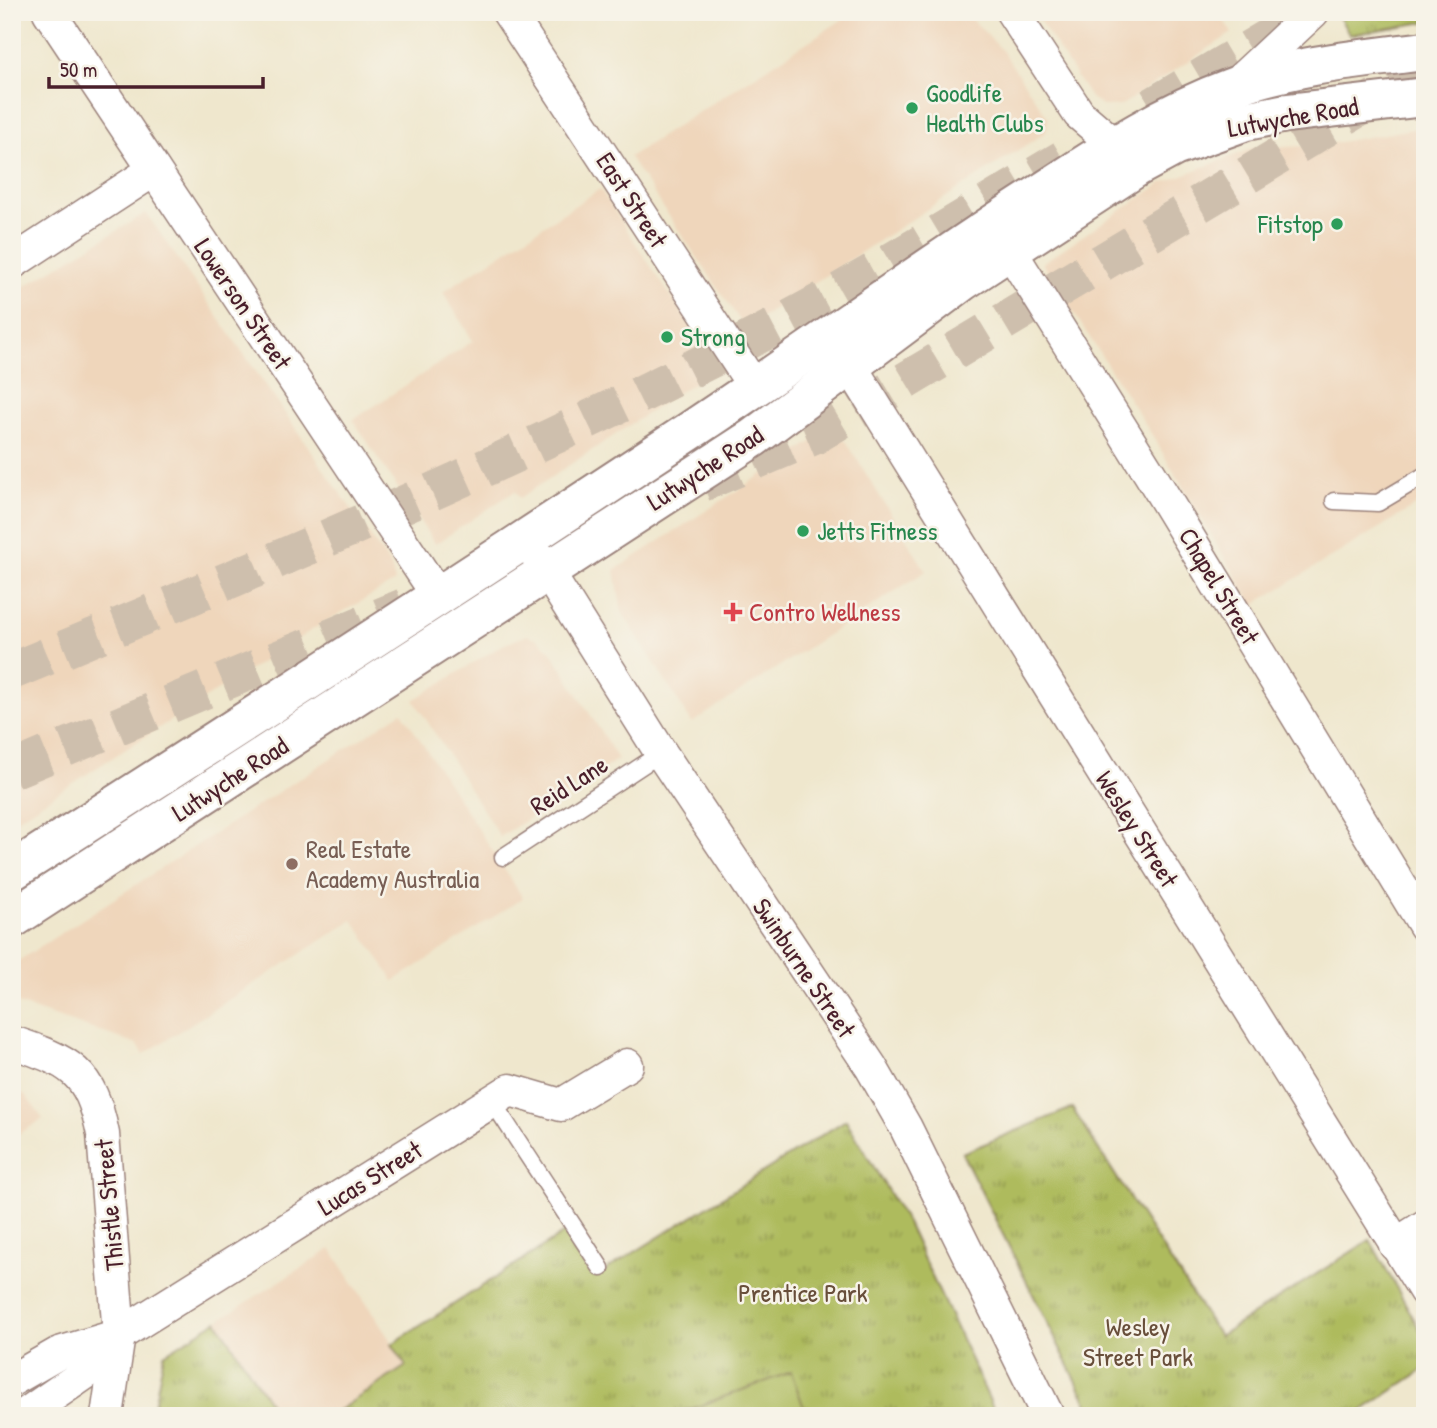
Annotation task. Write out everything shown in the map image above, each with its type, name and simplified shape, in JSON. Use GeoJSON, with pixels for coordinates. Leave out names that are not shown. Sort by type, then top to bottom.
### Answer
{"type":"FeatureCollection","features":[{"type":"Feature","properties":{"kind":"highway","name":"Lutwyche Road"},"geometry":{"type":"LineString","coordinates":[[12,871],[527,539],[755,388],[978,234],[1115,145],[1174,111],[1233,86],[1292,71],[1425,51]]}},
{"type":"Feature","properties":{"kind":"highway","name":"Lutwyche Road"},"geometry":{"type":"LineString","coordinates":[[12,919],[752,438],[1009,249],[1137,167],[1209,133],[1287,113],[1425,97]]}},
{"type":"Feature","properties":{"kind":"street","name":"Lowerson Street"},"geometry":{"type":"LineString","coordinates":[[49,12],[438,596]]}},
{"type":"Feature","properties":{"kind":"street","name":"East Street"},"geometry":{"type":"LineString","coordinates":[[508,12],[755,388]]}},
{"type":"Feature","properties":{"kind":"street"},"geometry":{"type":"LineString","coordinates":[[1012,12],[1079,114],[1115,145]]}},
{"type":"Feature","properties":{"kind":"street"},"geometry":{"type":"LineString","coordinates":[[1233,86],[1313,12]]}},
{"type":"Feature","properties":{"kind":"street"},"geometry":{"type":"LineString","coordinates":[[12,263],[154,170]]}},
{"type":"Feature","properties":{"kind":"street","name":"Chapel Street"},"geometry":{"type":"LineString","coordinates":[[1009,249],[1150,474],[1425,926]]}},
{"type":"Feature","properties":{"kind":"street","name":"Wesley Street"},"geometry":{"type":"LineString","coordinates":[[850,367],[1425,1291]]}},
{"type":"Feature","properties":{"kind":"street","name":"Swinburne Street"},"geometry":{"type":"LineString","coordinates":[[527,539],[661,753],[871,1067],[906,1128],[1048,1416]]}},
{"type":"Feature","properties":{"kind":"street","name":"Thistle Street"},"geometry":{"type":"LineString","coordinates":[[12,1042],[67,1065],[86,1082],[94,1097],[103,1134],[119,1335],[107,1416]]}},
{"type":"Feature","properties":{"kind":"street","name":"Lucas Street"},"geometry":{"type":"LineString","coordinates":[[119,1335],[510,1090],[561,1105],[626,1065]]}},
{"type":"Feature","properties":{"kind":"street"},"geometry":{"type":"LineString","coordinates":[[1395,1245],[1425,1226]]}},
{"type":"Feature","properties":{"kind":"street"},"geometry":{"type":"LineString","coordinates":[[12,1380],[59,1353],[119,1335]]}},
{"type":"Feature","properties":{"kind":"street"},"geometry":{"type":"LineString","coordinates":[[23,1416],[87,1371],[119,1335]]}},
{"type":"Feature","properties":{"kind":"lane"},"geometry":{"type":"LineString","coordinates":[[1334,501],[1378,503],[1425,475]]}},
{"type":"Feature","properties":{"kind":"lane","name":"Reid Lane"},"geometry":{"type":"LineString","coordinates":[[503,857],[661,753]]}},
{"type":"Feature","properties":{"kind":"lane"},"geometry":{"type":"LineString","coordinates":[[492,1101],[601,1268]]}},
{"type":"Feature","properties":{"kind":"shaded area"},"geometry":{"type":"Polygon","coordinates":[[[854,12],[965,12],[1001,49],[1048,118],[1046,132],[745,328],[629,157],[854,12]]]}},
{"type":"Feature","properties":{"kind":"shaded area"},"geometry":{"type":"Polygon","coordinates":[[[1034,12],[1218,12],[1232,33],[1120,106],[1102,106],[1089,96],[1034,12]]]}},
{"type":"Feature","properties":{"kind":"shaded area"},"geometry":{"type":"Polygon","coordinates":[[[1425,127],[1425,500],[1253,605],[1149,430],[1042,263],[1162,183],[1251,149],[1323,145],[1425,127]]]}},
{"type":"Feature","properties":{"kind":"shaded area"},"geometry":{"type":"Polygon","coordinates":[[[600,189],[717,367],[520,498],[515,491],[435,544],[353,420],[473,341],[443,292],[600,189]]]}},
{"type":"Feature","properties":{"kind":"shaded area"},"geometry":{"type":"Polygon","coordinates":[[[146,213],[391,566],[395,582],[318,626],[12,822],[12,294],[146,213]]]}},
{"type":"Feature","properties":{"kind":"shaded area"},"geometry":{"type":"Polygon","coordinates":[[[832,429],[847,443],[926,571],[692,723],[622,612],[615,570],[832,429]]]}},
{"type":"Feature","properties":{"kind":"shaded area"},"geometry":{"type":"Polygon","coordinates":[[[527,635],[538,639],[550,650],[618,759],[500,837],[414,700],[501,646],[527,635]]]}},
{"type":"Feature","properties":{"kind":"shaded area"},"geometry":{"type":"Polygon","coordinates":[[[402,712],[523,898],[394,981],[353,920],[144,1054],[137,1044],[12,1002],[12,965],[402,712]]]}},
{"type":"Feature","properties":{"kind":"shaded area"},"geometry":{"type":"Polygon","coordinates":[[[12,1090],[25,1095],[43,1119],[12,1138],[12,1090]]]}},
{"type":"Feature","properties":{"kind":"shaded area"},"geometry":{"type":"Polygon","coordinates":[[[331,1249],[407,1366],[329,1416],[278,1416],[217,1321],[331,1249]]]}},
{"type":"Feature","properties":{"kind":"green space"},"geometry":{"type":"Polygon","coordinates":[[[1345,12],[1425,12],[1425,22],[1350,35],[1339,17],[1345,12]]]}},
{"type":"Feature","properties":{"kind":"green space","name":"Wesley Street Park"},"geometry":{"type":"Polygon","coordinates":[[[1072,1108],[1219,1336],[1370,1240],[1425,1339],[1425,1369],[1354,1416],[1094,1416],[962,1153],[1072,1108]]]}},
{"type":"Feature","properties":{"kind":"green space","name":"Prentice Park"},"geometry":{"type":"Polygon","coordinates":[[[846,1120],[907,1223],[997,1416],[330,1416],[406,1366],[392,1344],[566,1232],[595,1277],[846,1120]]]}},
{"type":"Feature","properties":{"kind":"green space"},"geometry":{"type":"Polygon","coordinates":[[[217,1321],[278,1416],[152,1416],[164,1354],[217,1321]]]}},
{"type":"Feature","properties":{"kind":"green space","name":"Prentice Park"},"geometry":{"type":"Polygon","coordinates":[[[791,1372],[807,1416],[672,1416],[791,1372]]]}},
{"type":"Feature","properties":{"kind":"tunnel"},"geometry":{"type":"LineString","coordinates":[[1151,107],[1295,22]]}},
{"type":"Feature","properties":{"kind":"tunnel"},"geometry":{"type":"LineString","coordinates":[[702,483],[814,436],[1425,68]]}},
{"type":"Feature","properties":{"kind":"tunnel"},"geometry":{"type":"LineString","coordinates":[[12,671],[307,547],[598,415],[824,300],[1063,159]]}},
{"type":"Feature","properties":{"kind":"tunnel"},"geometry":{"type":"LineString","coordinates":[[12,770],[404,607]]}},
{"type":"Feature","properties":{"kind":"place","name":"Goodlife Health Clubs"},"geometry":{"type":"Point","coordinates":[912,108]}},
{"type":"Feature","properties":{"kind":"place","name":"Fitstop"},"geometry":{"type":"Point","coordinates":[1337,224]}},
{"type":"Feature","properties":{"kind":"place","name":"Strong"},"geometry":{"type":"Point","coordinates":[667,337]}},
{"type":"Feature","properties":{"kind":"place","name":"Jetts Fitness"},"geometry":{"type":"Point","coordinates":[803,531]}},
{"type":"Feature","properties":{"kind":"place","name":"Contro Wellness"},"geometry":{"type":"Point","coordinates":[733,612]}},
{"type":"Feature","properties":{"kind":"place","name":"Real Estate Academy Australia"},"geometry":{"type":"Point","coordinates":[292,864]}}]}
